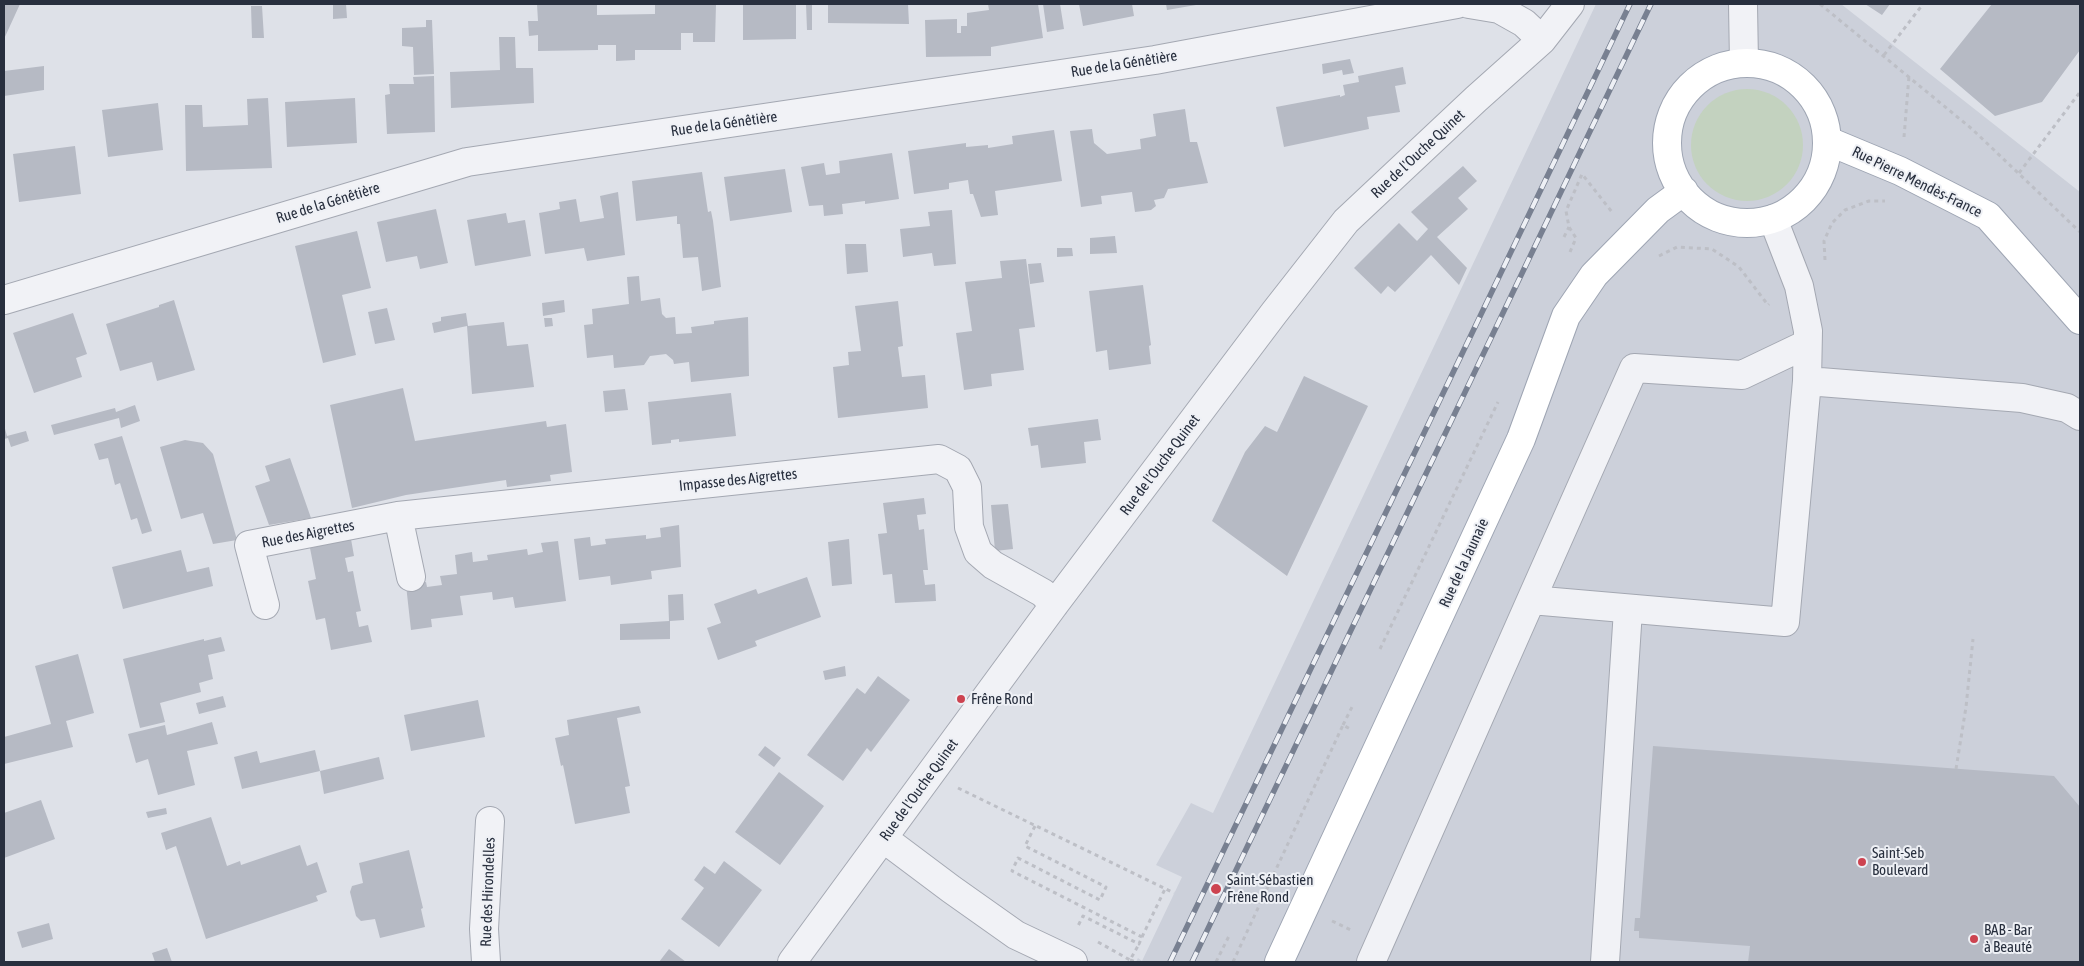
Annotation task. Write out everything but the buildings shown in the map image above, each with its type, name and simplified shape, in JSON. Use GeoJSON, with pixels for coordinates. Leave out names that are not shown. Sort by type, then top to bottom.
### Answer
{"type":"FeatureCollection","features":[{"type":"Feature","properties":{"kind":"main road"},"geometry":{"type":"LineString","coordinates":[[1744,63],[1762,64],[1779,69],[1795,78],[1809,91],[1819,106],[1825,123],[1828,141],[1824,166],[1813,189],[1796,207],[1773,219],[1740,223],[1724,220],[1695,204],[1684,191],[1674,174],[1668,156],[1667,137],[1671,118],[1679,100],[1692,85],[1707,73],[1725,66],[1744,63]]}},
{"type":"Feature","properties":{"kind":"main road","name":"Rue Pierre Mendès-France"},"geometry":{"type":"LineString","coordinates":[[1828,141],[1900,171],[1988,216],[2080,320]]}},
{"type":"Feature","properties":{"kind":"main road","name":"Rue de la Jaunaie"},"geometry":{"type":"LineString","coordinates":[[1279,962],[1521,439],[1566,316],[1594,275],[1658,210],[1684,191]]}},
{"type":"Feature","properties":{"kind":"street","name":"Rue de la Génêtière"},"geometry":{"type":"LineString","coordinates":[[4,300],[467,162],[1155,60],[1457,4]]}},
{"type":"Feature","properties":{"kind":"street"},"geometry":{"type":"LineString","coordinates":[[1469,4],[1499,9],[1524,23],[1542,40]]}},
{"type":"Feature","properties":{"kind":"street","name":"Rue de l'Ouche Quinet"},"geometry":{"type":"LineString","coordinates":[[792,962],[1054,606],[1274,313],[1346,221],[1542,40],[1570,4]]}},
{"type":"Feature","properties":{"kind":"street"},"geometry":{"type":"LineString","coordinates":[[1743,4],[1744,63]]}},
{"type":"Feature","properties":{"kind":"street"},"geometry":{"type":"LineString","coordinates":[[1531,600],[1628,610],[1785,622],[1807,381],[1808,331],[1799,286],[1773,219]]}},
{"type":"Feature","properties":{"kind":"street"},"geometry":{"type":"LineString","coordinates":[[1371,962],[1634,368],[1742,375],[1808,344]]}},
{"type":"Feature","properties":{"kind":"street"},"geometry":{"type":"LineString","coordinates":[[1807,381],[2022,398],[2067,408],[2080,416]]}},
{"type":"Feature","properties":{"kind":"street","name":"Impasse des Aigrettes"},"geometry":{"type":"LineString","coordinates":[[398,516],[940,459],[958,469],[967,487],[969,527],[978,552],[993,565],[1043,593],[1054,606]]}},
{"type":"Feature","properties":{"kind":"street"},"geometry":{"type":"LineString","coordinates":[[398,516],[410,577]]}},
{"type":"Feature","properties":{"kind":"street","name":"Rue des Aigrettes"},"geometry":{"type":"LineString","coordinates":[[265,605],[249,545],[398,516]]}},
{"type":"Feature","properties":{"kind":"street"},"geometry":{"type":"LineString","coordinates":[[1605,962],[1628,610]]}},
{"type":"Feature","properties":{"kind":"street","name":"Rue des Hirondelles"},"geometry":{"type":"LineString","coordinates":[[486,962],[484,929],[490,821]]}},
{"type":"Feature","properties":{"kind":"street"},"geometry":{"type":"LineString","coordinates":[[883,838],[951,889],[1016,934],[1084,956]]}},
{"type":"Feature","properties":{"kind":"path"},"geometry":{"type":"LineString","coordinates":[[1820,4],[1972,129],[2080,232]]}},
{"type":"Feature","properties":{"kind":"path"},"geometry":{"type":"LineString","coordinates":[[1884,55],[1923,4]]}},
{"type":"Feature","properties":{"kind":"path"},"geometry":{"type":"LineString","coordinates":[[1568,255],[1576,238],[1569,227],[1566,211],[1582,174],[1651,260],[1677,247],[1712,249],[1739,267],[1768,305],[1799,286],[1826,278],[1824,241],[1832,223],[1845,210],[1869,201],[1894,200],[1900,171],[1909,76]]}},
{"type":"Feature","properties":{"kind":"path"},"geometry":{"type":"LineString","coordinates":[[2019,173],[2080,92]]}},
{"type":"Feature","properties":{"kind":"path"},"geometry":{"type":"LineString","coordinates":[[1564,237],[1569,227]]}},
{"type":"Feature","properties":{"kind":"path"},"geometry":{"type":"LineString","coordinates":[[1380,650],[1502,394]]}},
{"type":"Feature","properties":{"kind":"path"},"geometry":{"type":"LineString","coordinates":[[1956,769],[1966,707],[1973,639]]}},
{"type":"Feature","properties":{"kind":"path"},"geometry":{"type":"LineString","coordinates":[[1233,962],[1352,707]]}},
{"type":"Feature","properties":{"kind":"path"},"geometry":{"type":"LineString","coordinates":[[1343,725],[1355,732]]}},
{"type":"Feature","properties":{"kind":"path"},"geometry":{"type":"LineString","coordinates":[[931,774],[1174,893]]}},
{"type":"Feature","properties":{"kind":"path"},"geometry":{"type":"LineString","coordinates":[[1035,826],[1025,846],[1106,887],[1100,900],[1018,858],[1012,870],[1142,937]]}},
{"type":"Feature","properties":{"kind":"path"},"geometry":{"type":"LineString","coordinates":[[1130,960],[1165,889]]}},
{"type":"Feature","properties":{"kind":"path"},"geometry":{"type":"LineString","coordinates":[[1076,931],[1083,916],[1139,944]]}},
{"type":"Feature","properties":{"kind":"path"},"geometry":{"type":"LineString","coordinates":[[1216,962],[1229,936]]}},
{"type":"Feature","properties":{"kind":"path"},"geometry":{"type":"LineString","coordinates":[[1091,938],[1136,962]]}},
{"type":"Feature","properties":{"kind":"path"},"geometry":{"type":"LineString","coordinates":[[1084,956],[1098,942]]}},
{"type":"Feature","properties":{"kind":"shaded area"},"geometry":{"type":"Polygon","coordinates":[[[1596,4],[1841,4],[2080,192],[2080,962],[1136,962],[1138,958],[1142,961],[1182,877],[1156,865],[1191,803],[1213,813],[1596,4]]]}},
{"type":"Feature","properties":{"kind":"green space"},"geometry":{"type":"Polygon","coordinates":[[[1747,89],[1758,90],[1768,94],[1786,106],[1798,124],[1802,134],[1802,156],[1798,166],[1786,184],[1768,196],[1758,200],[1747,201],[1736,200],[1726,196],[1708,184],[1696,166],[1692,156],[1691,145],[1692,134],[1696,124],[1708,106],[1726,94],[1736,90],[1747,89]]]}},
{"type":"Feature","properties":{"kind":"railway"},"geometry":{"type":"LineString","coordinates":[[1170,962],[1630,4]]}},
{"type":"Feature","properties":{"kind":"railway"},"geometry":{"type":"LineString","coordinates":[[1192,962],[1651,4]]}},
{"type":"Feature","properties":{"kind":"place","name":"Frêne Rond"},"geometry":{"type":"Point","coordinates":[961,699]}},
{"type":"Feature","properties":{"kind":"place","name":"Saint-Seb Boulevard"},"geometry":{"type":"Point","coordinates":[1862,862]}},
{"type":"Feature","properties":{"kind":"place","name":"Saint-Sébastien Frêne Rond"},"geometry":{"type":"Point","coordinates":[1216,889]}},
{"type":"Feature","properties":{"kind":"place","name":"BAB - Bar à Beauté"},"geometry":{"type":"Point","coordinates":[1974,939]}}]}
